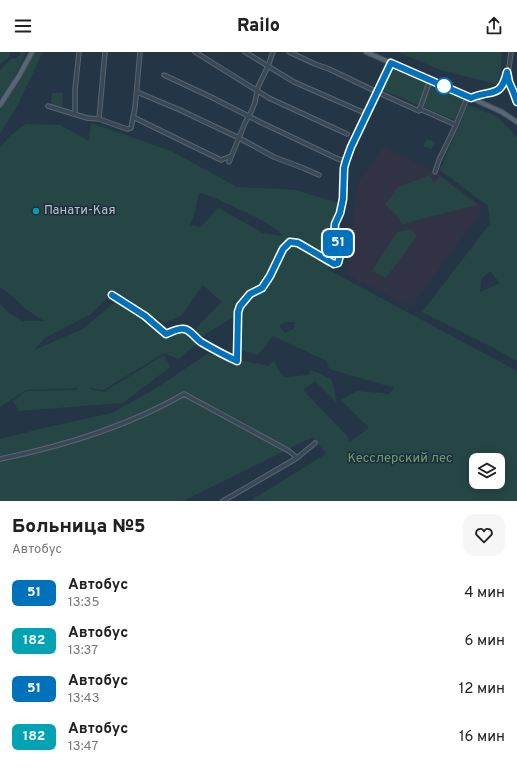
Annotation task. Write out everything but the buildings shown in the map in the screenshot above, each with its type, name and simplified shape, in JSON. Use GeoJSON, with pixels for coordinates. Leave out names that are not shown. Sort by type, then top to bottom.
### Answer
{"type":"FeatureCollection","features":[{"type":"Feature","properties":{"kind":"main road"},"geometry":{"type":"LineString","coordinates":[[0,105],[19,76],[32,52]]}},
{"type":"Feature","properties":{"kind":"main road"},"geometry":{"type":"LineString","coordinates":[[366,52],[470,97],[502,112],[517,122]]}},
{"type":"Feature","properties":{"kind":"street"},"geometry":{"type":"LineString","coordinates":[[75,114],[75,90],[79,52]]}},
{"type":"Feature","properties":{"kind":"street"},"geometry":{"type":"LineString","coordinates":[[99,119],[105,52]]}},
{"type":"Feature","properties":{"kind":"street"},"geometry":{"type":"LineString","coordinates":[[48,106],[87,118],[99,119],[127,129],[131,128],[137,92],[140,52]]}},
{"type":"Feature","properties":{"kind":"street"},"geometry":{"type":"LineString","coordinates":[[195,52],[269,98],[347,134]]}},
{"type":"Feature","properties":{"kind":"street"},"geometry":{"type":"LineString","coordinates":[[245,52],[294,82],[367,114]]}},
{"type":"Feature","properties":{"kind":"street"},"geometry":{"type":"LineString","coordinates":[[229,162],[255,102],[258,87],[273,52]]}},
{"type":"Feature","properties":{"kind":"street"},"geometry":{"type":"LineString","coordinates":[[289,52],[377,92],[456,125]]}},
{"type":"Feature","properties":{"kind":"street"},"geometry":{"type":"LineString","coordinates":[[435,172],[439,160],[470,97],[496,92],[502,87],[505,81],[511,52]]}},
{"type":"Feature","properties":{"kind":"street"},"geometry":{"type":"LineString","coordinates":[[112,295],[145,316],[166,334],[181,329],[186,329],[199,341],[237,361],[238,312],[240,306],[250,294],[262,288],[270,276],[283,249],[290,242],[298,243],[334,264],[338,263],[341,254],[338,242],[334,238],[335,224],[340,213],[343,199],[344,168],[351,147],[391,63]]}},
{"type":"Feature","properties":{"kind":"street"},"geometry":{"type":"LineString","coordinates":[[507,72],[509,82],[517,102]]}},
{"type":"Feature","properties":{"kind":"street"},"geometry":{"type":"LineString","coordinates":[[164,75],[287,135],[338,159],[346,161]]}},
{"type":"Feature","properties":{"kind":"street"},"geometry":{"type":"LineString","coordinates":[[419,110],[430,80]]}},
{"type":"Feature","properties":{"kind":"street"},"geometry":{"type":"LineString","coordinates":[[137,92],[180,110],[239,138],[274,157],[319,176]]}},
{"type":"Feature","properties":{"kind":"street"},"geometry":{"type":"LineString","coordinates":[[133,117],[221,160],[231,156]]}},
{"type":"Feature","properties":{"kind":"street"},"geometry":{"type":"LineString","coordinates":[[0,459],[82,439],[162,407],[184,394],[289,451],[296,458]]}},
{"type":"Feature","properties":{"kind":"street"},"geometry":{"type":"LineString","coordinates":[[223,501],[296,458],[315,443]]}},
{"type":"Feature","properties":{"kind":"shaded area"},"geometry":{"type":"Polygon","coordinates":[[[383,147],[437,173],[484,207],[411,307],[347,274],[357,185],[383,147]]]}},
{"type":"Feature","properties":{"kind":"green space"},"geometry":{"type":"Polygon","coordinates":[[[0,52],[10,52],[10,56],[0,64],[0,52]]]}},
{"type":"Feature","properties":{"kind":"green space"},"geometry":{"type":"Polygon","coordinates":[[[21,52],[26,52],[12,82],[0,99],[0,70],[12,58],[15,59],[19,56],[21,52]]]}},
{"type":"Feature","properties":{"kind":"green space"},"geometry":{"type":"Polygon","coordinates":[[[34,52],[43,52],[18,104],[0,134],[0,109],[21,79],[34,52]]]}},
{"type":"Feature","properties":{"kind":"green space"},"geometry":{"type":"Polygon","coordinates":[[[398,52],[502,52],[500,81],[496,84],[441,70],[398,52]]]}},
{"type":"Feature","properties":{"kind":"green space"},"geometry":{"type":"Polygon","coordinates":[[[393,68],[464,98],[455,120],[382,90],[393,68]]]}},
{"type":"Feature","properties":{"kind":"green space"},"geometry":{"type":"Polygon","coordinates":[[[52,93],[63,93],[62,108],[51,105],[52,93]]]}},
{"type":"Feature","properties":{"kind":"green space"},"geometry":{"type":"Polygon","coordinates":[[[468,105],[496,116],[517,137],[517,361],[422,312],[490,224],[488,206],[440,170],[468,105]],[[490,271],[481,279],[480,292],[500,283],[490,271]]]}},
{"type":"Feature","properties":{"kind":"green space","name":"Кесслерский лес"},"geometry":{"type":"Polygon","coordinates":[[[91,123],[171,151],[237,187],[296,190],[338,203],[334,238],[338,257],[327,269],[517,371],[517,501],[250,501],[326,454],[313,437],[183,501],[0,501],[0,439],[112,413],[155,389],[207,354],[269,366],[274,361],[279,371],[285,377],[308,375],[311,370],[331,379],[334,387],[336,402],[315,381],[303,390],[348,437],[349,442],[369,428],[341,400],[357,391],[390,394],[394,387],[329,369],[327,361],[273,336],[258,355],[240,350],[238,314],[201,337],[195,329],[222,302],[203,285],[182,315],[165,323],[112,293],[91,314],[45,338],[34,350],[83,329],[115,302],[156,324],[160,335],[175,330],[199,342],[178,359],[164,353],[103,390],[89,389],[104,392],[164,355],[170,367],[123,403],[19,411],[13,401],[26,391],[77,390],[78,388],[26,390],[0,407],[0,304],[10,314],[23,321],[44,321],[24,308],[14,297],[0,287],[0,148],[10,136],[26,124],[60,125],[89,141],[91,123]],[[199,193],[195,212],[190,225],[201,227],[218,208],[263,233],[284,236],[265,222],[207,195],[199,193]],[[286,322],[279,326],[285,333],[294,329],[295,322],[286,322]]]}},
{"type":"Feature","properties":{"kind":"green space"},"geometry":{"type":"Polygon","coordinates":[[[427,139],[435,142],[431,149],[423,146],[427,139]]]}},
{"type":"Feature","properties":{"kind":"green space"},"geometry":{"type":"Polygon","coordinates":[[[430,175],[434,183],[440,176],[478,205],[402,225],[398,217],[385,204],[398,187],[430,175]]]}},
{"type":"Feature","properties":{"kind":"green space"},"geometry":{"type":"Polygon","coordinates":[[[411,229],[417,236],[386,278],[372,271],[397,232],[411,229]]]}},
{"type":"Feature","properties":{"kind":"bus line","name":"51"},"geometry":{"type":"LineString","coordinates":[[112,295],[145,316],[166,334],[177,330],[186,329],[199,341],[237,361],[238,312],[240,306],[250,294],[262,288],[270,276],[283,249],[290,242],[298,243],[334,264],[338,263],[341,254],[338,242],[334,238],[335,224],[340,213],[343,199],[344,168],[351,147],[391,63],[471,98],[477,95],[496,92],[502,87],[507,72],[509,82],[517,102]]}},
{"type":"Feature","properties":{"kind":"place","name":"Панати-Кая"},"geometry":{"type":"Point","coordinates":[36,211]}}]}
